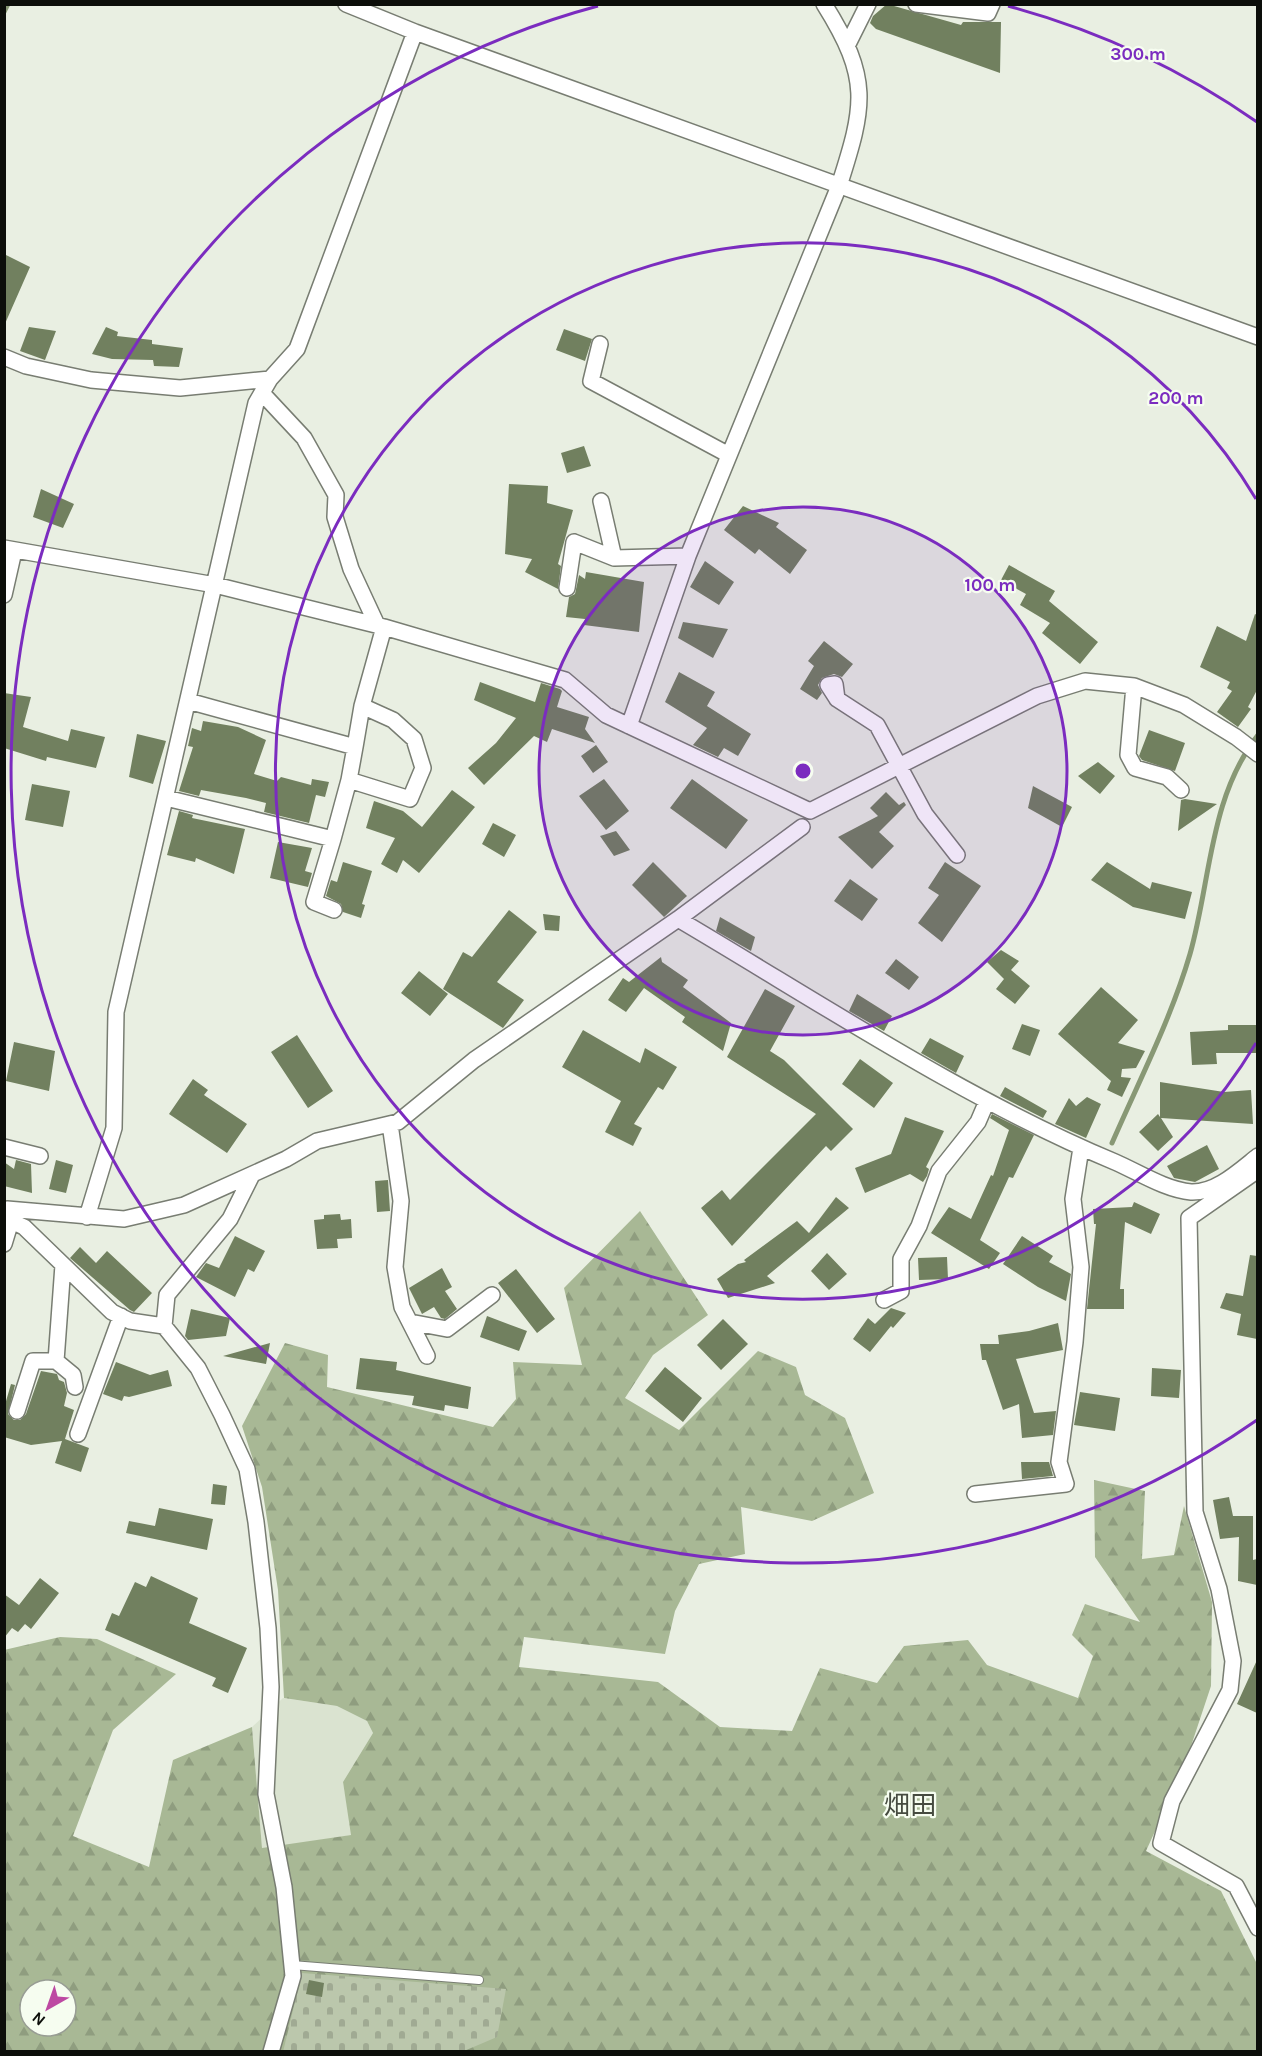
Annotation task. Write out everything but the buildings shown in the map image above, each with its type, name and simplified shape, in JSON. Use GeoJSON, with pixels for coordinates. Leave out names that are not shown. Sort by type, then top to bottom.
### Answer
{"type":"FeatureCollection","features":[{"type":"Feature","properties":{"kind":"street"},"geometry":{"type":"LineString","coordinates":[[346,4],[415,32],[1257,337]]}},
{"type":"Feature","properties":{"kind":"street"},"geometry":{"type":"LineString","coordinates":[[629,726],[688,556],[839,186],[860,113],[860,87],[847,46],[824,4]]}},
{"type":"Feature","properties":{"kind":"street"},"geometry":{"type":"LineString","coordinates":[[847,46],[868,4]]}},
{"type":"Feature","properties":{"kind":"street"},"geometry":{"type":"LineString","coordinates":[[916,4],[988,13],[992,4]]}},
{"type":"Feature","properties":{"kind":"street"},"geometry":{"type":"LineString","coordinates":[[87,1217],[114,1128],[116,1012],[256,403],[266,386],[297,349],[415,32]]}},
{"type":"Feature","properties":{"kind":"street"},"geometry":{"type":"LineString","coordinates":[[600,344],[591,381],[729,454]]}},
{"type":"Feature","properties":{"kind":"street"},"geometry":{"type":"LineString","coordinates":[[4,357],[26,366],[90,380],[180,388],[266,386]]}},
{"type":"Feature","properties":{"kind":"street"},"geometry":{"type":"LineString","coordinates":[[266,386],[303,438],[336,495],[335,517],[351,569],[380,626],[362,706],[349,780],[314,902],[334,910]]}},
{"type":"Feature","properties":{"kind":"street"},"geometry":{"type":"LineString","coordinates":[[601,501],[614,558]]}},
{"type":"Feature","properties":{"kind":"street"},"geometry":{"type":"LineString","coordinates":[[567,588],[574,542],[614,558],[688,556]]}},
{"type":"Feature","properties":{"kind":"street"},"geometry":{"type":"LineString","coordinates":[[4,595],[9,549],[215,585],[380,626],[565,680],[606,715],[810,811],[1036,696],[1085,681],[1134,686],[1184,705],[1239,739],[1257,754]]}},
{"type":"Feature","properties":{"kind":"street"},"geometry":{"type":"LineString","coordinates":[[1134,686],[1128,755],[1135,768],[1167,777],[1181,790]]}},
{"type":"Feature","properties":{"kind":"street"},"geometry":{"type":"LineString","coordinates":[[837,699],[877,725],[925,814],[957,855]]}},
{"type":"Feature","properties":{"kind":"street"},"geometry":{"type":"LineString","coordinates":[[188,701],[355,747]]}},
{"type":"Feature","properties":{"kind":"street"},"geometry":{"type":"LineString","coordinates":[[349,780],[410,799],[423,768],[414,739],[393,720],[362,706]]}},
{"type":"Feature","properties":{"kind":"street"},"geometry":{"type":"LineString","coordinates":[[166,798],[333,839]]}},
{"type":"Feature","properties":{"kind":"street"},"geometry":{"type":"LineString","coordinates":[[8,1213],[124,1219],[184,1205],[252,1175],[317,1141],[398,1122],[474,1060],[678,919],[802,827]]}},
{"type":"Feature","properties":{"kind":"street"},"geometry":{"type":"LineString","coordinates":[[678,919],[987,1101],[1081,1148],[1180,1190],[1203,1191],[1229,1179],[1257,1156]]}},
{"type":"Feature","properties":{"kind":"street"},"geometry":{"type":"LineString","coordinates":[[884,1300],[901,1291],[901,1259],[919,1226],[939,1171],[978,1122],[987,1101]]}},
{"type":"Feature","properties":{"kind":"street"},"geometry":{"type":"LineString","coordinates":[[390,1124],[401,1201],[395,1267],[402,1307],[427,1356]]}},
{"type":"Feature","properties":{"kind":"street"},"geometry":{"type":"LineString","coordinates":[[4,1147],[40,1156]]}},
{"type":"Feature","properties":{"kind":"street"},"geometry":{"type":"LineString","coordinates":[[975,1494],[1066,1484],[1059,1462],[1075,1342],[1082,1267],[1073,1199],[1081,1148]]}},
{"type":"Feature","properties":{"kind":"street"},"geometry":{"type":"LineString","coordinates":[[1257,1170],[1189,1218],[1195,1512],[1219,1588],[1233,1661],[1230,1690],[1172,1801],[1161,1843],[1236,1886],[1257,1928]]}},
{"type":"Feature","properties":{"kind":"street"},"geometry":{"type":"LineString","coordinates":[[164,1326],[167,1295],[230,1220],[252,1175]]}},
{"type":"Feature","properties":{"kind":"street"},"geometry":{"type":"LineString","coordinates":[[4,1244],[8,1213]]}},
{"type":"Feature","properties":{"kind":"street"},"geometry":{"type":"LineString","coordinates":[[8,1213],[112,1312],[130,1321],[164,1326],[198,1368],[247,1469],[256,1522],[268,1628],[271,1686],[266,1794],[284,1887],[293,1976],[271,2052]]}},
{"type":"Feature","properties":{"kind":"street"},"geometry":{"type":"LineString","coordinates":[[56,1361],[63,1265]]}},
{"type":"Feature","properties":{"kind":"street"},"geometry":{"type":"LineString","coordinates":[[410,1322],[447,1329],[492,1295]]}},
{"type":"Feature","properties":{"kind":"street"},"geometry":{"type":"LineString","coordinates":[[78,1434],[121,1316]]}},
{"type":"Feature","properties":{"kind":"street"},"geometry":{"type":"LineString","coordinates":[[17,1411],[33,1361],[56,1361],[73,1375],[75,1387]]}},
{"type":"Feature","properties":{"kind":"lane"},"geometry":{"type":"LineString","coordinates":[[292,1965],[479,1980]]}},
{"type":"Feature","properties":{"kind":"shaded area"},"geometry":{"type":"Polygon","coordinates":[[[283,1698],[337,1706],[367,1721],[373,1733],[343,1782],[352,1835],[262,1849],[252,1727],[283,1698]]]}},
{"type":"Feature","properties":{"kind":"green space"},"geometry":{"type":"Polygon","coordinates":[[[640,1211],[708,1315],[653,1355],[625,1398],[679,1430],[758,1351],[796,1367],[805,1395],[845,1418],[874,1493],[812,1521],[741,1507],[745,1554],[699,1564],[675,1611],[665,1654],[524,1637],[519,1667],[658,1682],[720,1727],[792,1731],[820,1668],[877,1683],[904,1646],[968,1640],[987,1665],[1078,1698],[1093,1656],[1072,1635],[1085,1604],[1140,1622],[1095,1557],[1094,1480],[1145,1491],[1142,1559],[1174,1555],[1184,1506],[1212,1602],[1211,1686],[1183,1770],[1146,1851],[1221,1891],[1257,1964],[1257,2051],[5,2051],[4,1650],[60,1637],[97,1639],[176,1674],[113,1730],[73,1836],[149,1867],[173,1760],[252,1727],[262,1848],[351,1835],[343,1782],[373,1733],[367,1721],[337,1706],[284,1698],[278,1590],[262,1487],[242,1426],[285,1343],[328,1355],[327,1387],[493,1427],[516,1399],[513,1362],[582,1365],[564,1288],[640,1211]]]}},
{"type":"Feature","properties":{"kind":"green space"},"geometry":{"type":"Polygon","coordinates":[[[302,1973],[506,1989],[497,2037],[464,2051],[283,2052],[302,1973]]]}},
{"type":"Feature","properties":{"kind":"waterway"},"geometry":{"type":"LineString","coordinates":[[4,12],[8,4]]}},
{"type":"Feature","properties":{"kind":"waterway"},"geometry":{"type":"LineString","coordinates":[[1112,1143],[1164,1026],[1182,978],[1197,926],[1220,812],[1242,759],[1258,735]]}},
{"type":"Feature","properties":{"kind":"district","name":"畑田"},"geometry":{"type":"Point","coordinates":[910,1805]}}]}
